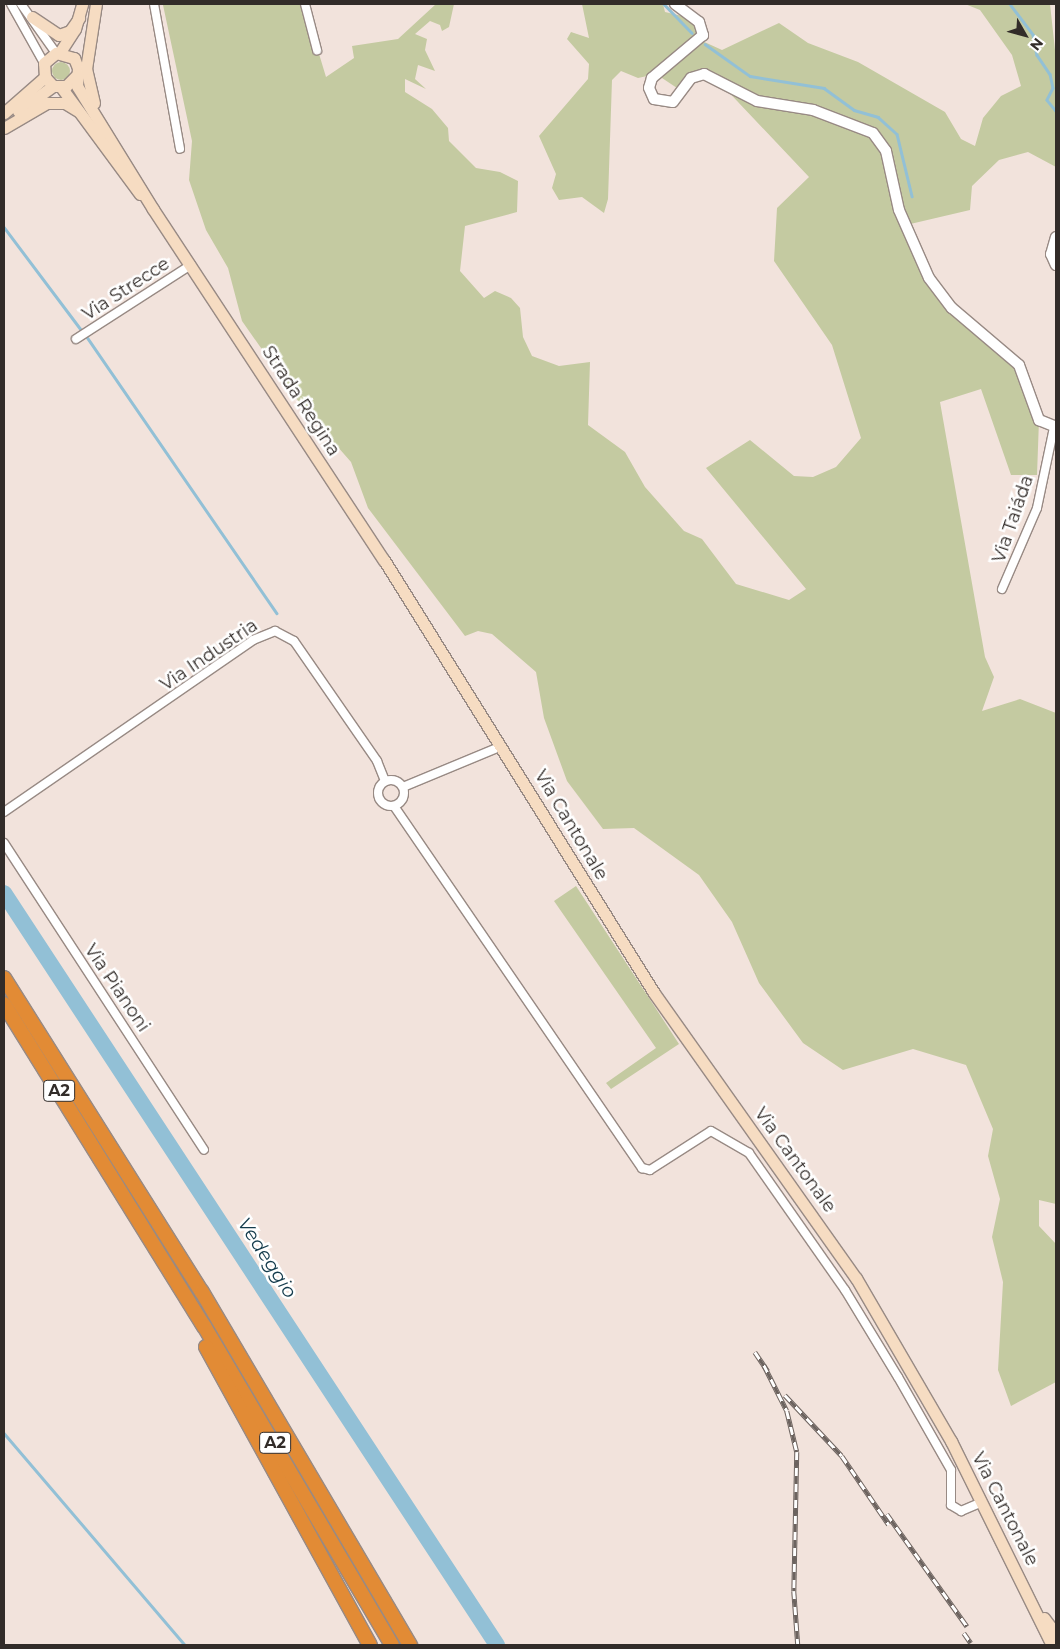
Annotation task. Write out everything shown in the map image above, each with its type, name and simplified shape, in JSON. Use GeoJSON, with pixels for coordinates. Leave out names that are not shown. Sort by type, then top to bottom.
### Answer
{"type":"FeatureCollection","features":[{"type":"Feature","properties":{"kind":"highway","name":"A2"},"geometry":{"type":"LineString","coordinates":[[4,978],[145,1198],[324,1496],[410,1645]]}},
{"type":"Feature","properties":{"kind":"highway","name":"A2"},"geometry":{"type":"LineString","coordinates":[[4,1004],[154,1244],[392,1645]]}},
{"type":"Feature","properties":{"kind":"highway","name":"A2"},"geometry":{"type":"LineString","coordinates":[[154,1244],[180,1300],[370,1645]]}},
{"type":"Feature","properties":{"kind":"highway","name":"A2"},"geometry":{"type":"LineString","coordinates":[[324,1496],[350,1526],[421,1645]]}},
{"type":"Feature","properties":{"kind":"main road"},"geometry":{"type":"LineString","coordinates":[[32,17],[59,35],[70,32],[78,18],[82,4]]}},
{"type":"Feature","properties":{"kind":"main road","name":"Strada Regina"},"geometry":{"type":"LineString","coordinates":[[90,4],[78,71],[79,90],[121,153],[153,208],[502,746]]}},
{"type":"Feature","properties":{"kind":"main road"},"geometry":{"type":"LineString","coordinates":[[96,4],[86,78],[121,153]]}},
{"type":"Feature","properties":{"kind":"main road"},"geometry":{"type":"LineString","coordinates":[[78,18],[58,52],[44,64],[45,77],[57,86],[86,118],[153,208]]}},
{"type":"Feature","properties":{"kind":"main road"},"geometry":{"type":"LineString","coordinates":[[4,120],[57,86],[72,84],[78,71],[70,55],[58,52]]}},
{"type":"Feature","properties":{"kind":"main road"},"geometry":{"type":"LineString","coordinates":[[4,113],[45,77]]}},
{"type":"Feature","properties":{"kind":"main road"},"geometry":{"type":"LineString","coordinates":[[4,128],[52,102],[72,106],[86,118]]}},
{"type":"Feature","properties":{"kind":"main road","name":"Via Cantonale"},"geometry":{"type":"LineString","coordinates":[[502,746],[654,993],[872,1303],[982,1502],[1052,1645]]}},
{"type":"Feature","properties":{"kind":"main road","name":"Via Cantonale"},"geometry":{"type":"LineString","coordinates":[[1036,1609],[1056,1634]]}},
{"type":"Feature","properties":{"kind":"street"},"geometry":{"type":"LineString","coordinates":[[11,4],[44,64]]}},
{"type":"Feature","properties":{"kind":"street"},"geometry":{"type":"LineString","coordinates":[[21,4],[58,52]]}},
{"type":"Feature","properties":{"kind":"street"},"geometry":{"type":"LineString","coordinates":[[154,4],[180,149]]}},
{"type":"Feature","properties":{"kind":"street"},"geometry":{"type":"LineString","coordinates":[[305,4],[317,50]]}},
{"type":"Feature","properties":{"kind":"street"},"geometry":{"type":"LineString","coordinates":[[675,4],[699,22],[703,35],[652,78],[649,88],[654,99],[673,102],[691,78],[704,74],[757,100],[820,112],[872,134],[886,151],[899,210],[929,278],[952,308],[1019,365],[1039,420],[1055,427]]}},
{"type":"Feature","properties":{"kind":"street"},"geometry":{"type":"LineString","coordinates":[[1056,237],[1051,254],[1056,265]]}},
{"type":"Feature","properties":{"kind":"street","name":"Via Strecce"},"geometry":{"type":"LineString","coordinates":[[76,339],[191,265]]}},
{"type":"Feature","properties":{"kind":"street","name":"Via Taiáda"},"geometry":{"type":"LineString","coordinates":[[1002,589],[1037,508],[1055,427]]}},
{"type":"Feature","properties":{"kind":"street","name":"Via Industria"},"geometry":{"type":"LineString","coordinates":[[4,812],[253,640],[275,631],[294,641],[377,761],[385,781]]}},
{"type":"Feature","properties":{"kind":"street"},"geometry":{"type":"LineString","coordinates":[[403,787],[502,746]]}},
{"type":"Feature","properties":{"kind":"street"},"geometry":{"type":"LineString","coordinates":[[403,787],[393,779],[385,781],[377,791],[378,799],[394,806],[642,1168],[650,1170],[711,1131],[737,1142],[755,1160],[845,1290],[951,1470],[951,1505],[961,1511],[982,1502]]}},
{"type":"Feature","properties":{"kind":"street"},"geometry":{"type":"LineString","coordinates":[[394,806],[402,800],[403,787]]}},
{"type":"Feature","properties":{"kind":"street","name":"Via Pianoni"},"geometry":{"type":"LineString","coordinates":[[4,843],[204,1150]]}},
{"type":"Feature","properties":{"kind":"green space"},"geometry":{"type":"Polygon","coordinates":[[[304,4],[326,77],[354,58],[352,46],[398,39],[436,4],[454,4],[449,27],[442,31],[440,25],[430,21],[415,34],[427,39],[425,50],[435,71],[418,65],[415,79],[426,89],[405,79],[405,92],[432,109],[448,128],[449,141],[476,168],[500,172],[518,181],[517,212],[465,226],[460,271],[484,298],[495,291],[511,298],[520,308],[523,337],[532,356],[559,366],[590,362],[588,425],[625,452],[645,487],[684,531],[702,539],[736,584],[789,600],[806,589],[706,468],[750,440],[794,476],[813,477],[836,467],[861,438],[832,345],[774,261],[777,208],[809,177],[721,84],[701,73],[683,92],[656,74],[638,78],[621,71],[612,80],[608,199],[604,213],[582,197],[559,200],[552,188],[556,174],[539,136],[588,79],[589,64],[567,39],[571,32],[589,38],[582,4],[663,4],[665,12],[695,19],[700,40],[722,50],[779,23],[808,43],[858,62],[945,112],[961,139],[975,146],[983,118],[1001,96],[1021,86],[1012,55],[980,10],[965,4],[1050,4],[1056,59],[1056,167],[1028,152],[999,160],[972,186],[970,210],[906,225],[936,289],[1009,353],[1039,420],[1037,475],[1011,475],[981,389],[940,402],[985,657],[994,677],[982,711],[1020,699],[1056,713],[1056,1204],[1039,1200],[1039,1226],[1056,1244],[1056,1382],[1011,1406],[998,1370],[1003,1282],[992,1237],[1000,1199],[988,1156],[993,1129],[966,1065],[913,1049],[843,1070],[803,1043],[759,983],[732,922],[699,875],[634,828],[603,829],[567,781],[544,718],[536,672],[492,634],[478,631],[465,636],[368,508],[351,462],[301,405],[242,321],[228,268],[206,230],[189,180],[192,141],[163,5],[304,4]]]}},
{"type":"Feature","properties":{"kind":"green space"},"geometry":{"type":"Polygon","coordinates":[[[61,62],[68,64],[70,71],[68,78],[61,80],[54,78],[52,71],[54,64],[61,62]]]}},
{"type":"Feature","properties":{"kind":"green space"},"geometry":{"type":"Polygon","coordinates":[[[576,886],[679,1044],[611,1089],[606,1083],[656,1048],[554,901],[576,886]]]}},
{"type":"Feature","properties":{"kind":"waterway"},"geometry":{"type":"LineString","coordinates":[[664,4],[692,33]]}},
{"type":"Feature","properties":{"kind":"waterway"},"geometry":{"type":"LineString","coordinates":[[1010,4],[1033,35],[1037,55],[1050,74],[1053,88],[1047,100],[1056,111]]}},
{"type":"Feature","properties":{"kind":"waterway"},"geometry":{"type":"LineString","coordinates":[[705,44],[750,76],[824,88],[854,110],[878,117],[897,134],[912,196]]}},
{"type":"Feature","properties":{"kind":"waterway"},"geometry":{"type":"LineString","coordinates":[[4,227],[82,331]]}},
{"type":"Feature","properties":{"kind":"waterway"},"geometry":{"type":"LineString","coordinates":[[87,337],[277,613]]}},
{"type":"Feature","properties":{"kind":"waterway","name":"Vedeggio"},"geometry":{"type":"LineString","coordinates":[[4,893],[497,1645]]}},
{"type":"Feature","properties":{"kind":"waterway"},"geometry":{"type":"LineString","coordinates":[[4,1433],[185,1645]]}},
{"type":"Feature","properties":{"kind":"railway"},"geometry":{"type":"LineString","coordinates":[[755,1352],[768,1371]]}},
{"type":"Feature","properties":{"kind":"railway"},"geometry":{"type":"LineString","coordinates":[[764,1365],[787,1411],[797,1452],[794,1591],[798,1645]]}},
{"type":"Feature","properties":{"kind":"railway"},"geometry":{"type":"LineString","coordinates":[[785,1395],[842,1456],[889,1525]]}},
{"type":"Feature","properties":{"kind":"railway"},"geometry":{"type":"LineString","coordinates":[[887,1514],[967,1626]]}},
{"type":"Feature","properties":{"kind":"railway"},"geometry":{"type":"LineString","coordinates":[[964,1633],[971,1643]]}}]}
